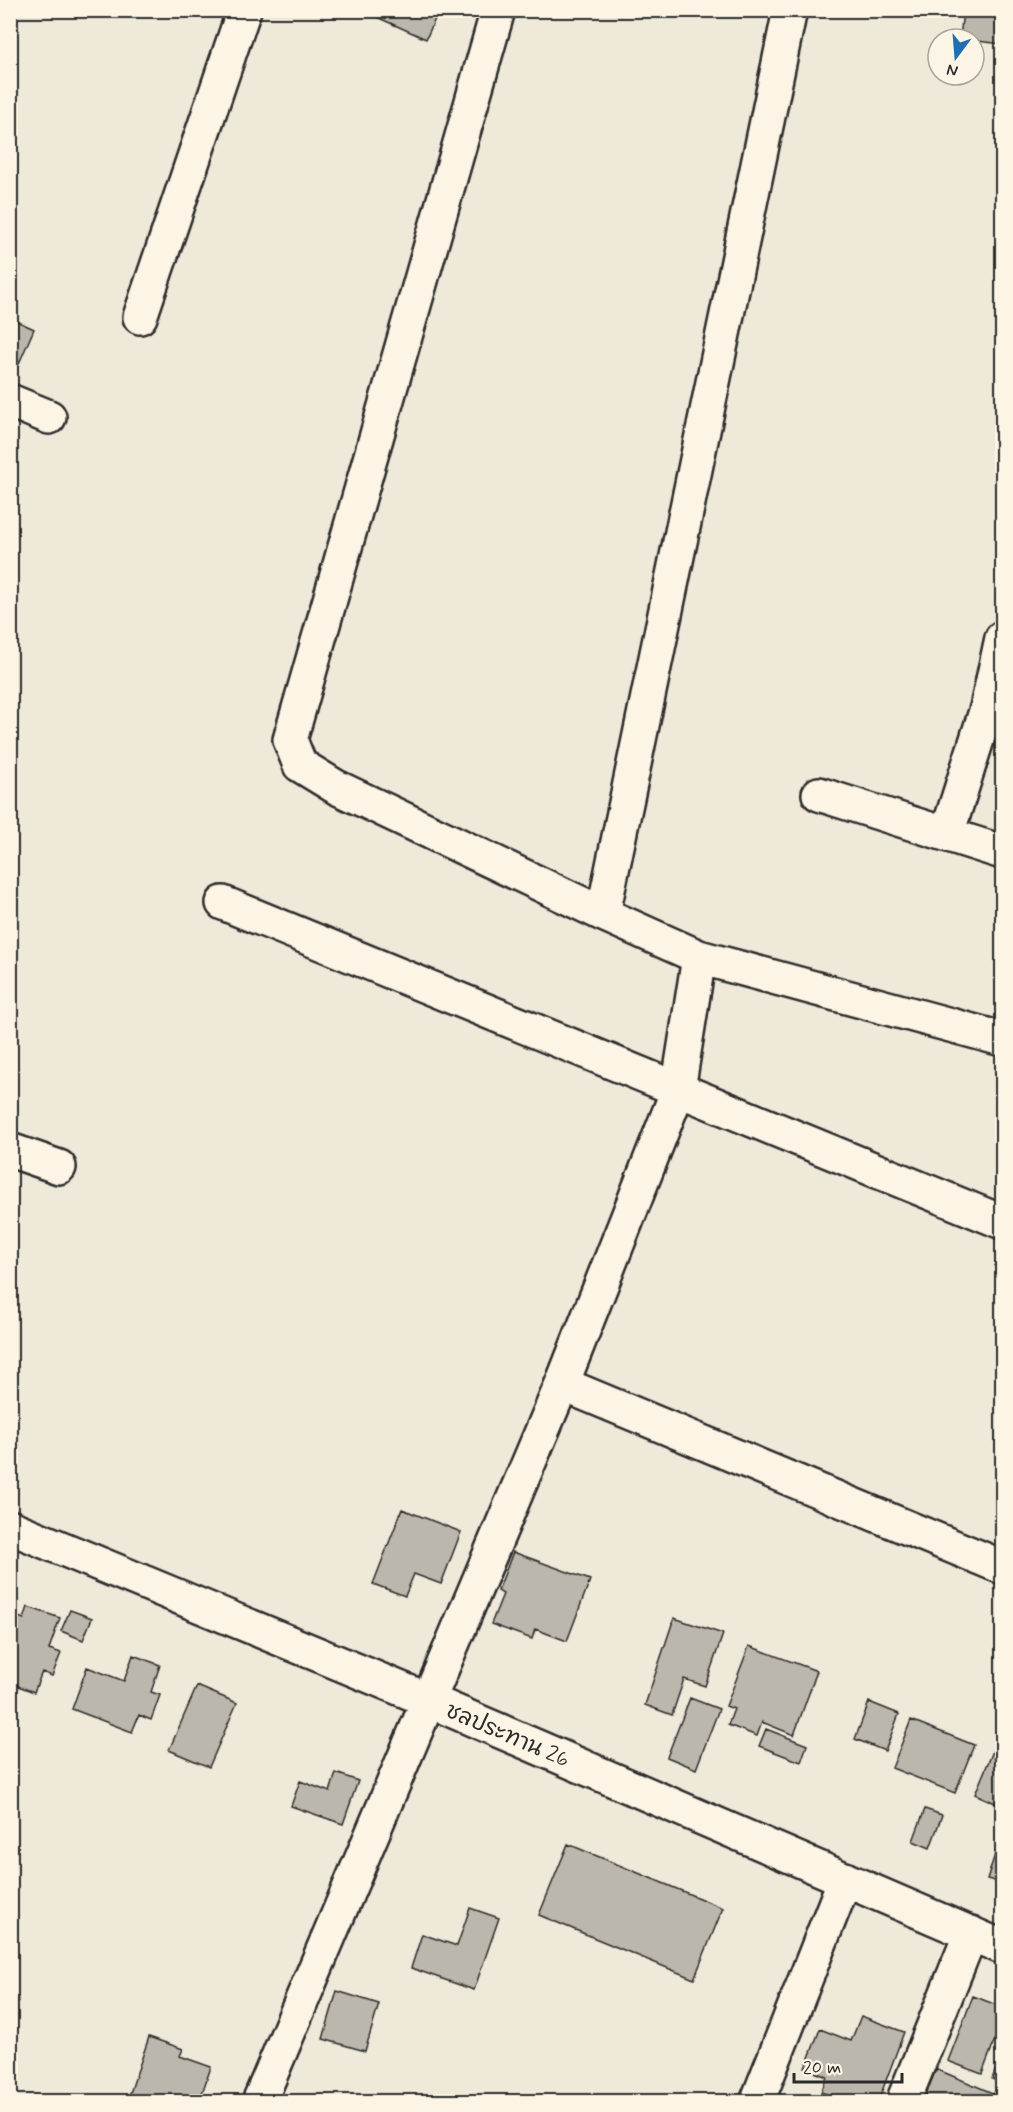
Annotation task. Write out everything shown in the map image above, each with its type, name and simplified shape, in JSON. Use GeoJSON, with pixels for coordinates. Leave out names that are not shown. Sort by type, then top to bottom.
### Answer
{"type":"FeatureCollection","features":[{"type":"Feature","properties":{"kind":"street"},"geometry":{"type":"LineString","coordinates":[[140,317],[244,10]]}},
{"type":"Feature","properties":{"kind":"street"},"geometry":{"type":"LineString","coordinates":[[498,10],[290,740],[300,765],[336,787],[699,957],[1002,1039]]}},
{"type":"Feature","properties":{"kind":"street"},"geometry":{"type":"LineString","coordinates":[[603,914],[790,10]]}},
{"type":"Feature","properties":{"kind":"street"},"geometry":{"type":"LineString","coordinates":[[10,401],[49,417]]}},
{"type":"Feature","properties":{"kind":"street"},"geometry":{"type":"LineString","coordinates":[[947,834],[987,708],[1002,638]]}},
{"type":"Feature","properties":{"kind":"street"},"geometry":{"type":"LineString","coordinates":[[819,794],[1002,852]]}},
{"type":"Feature","properties":{"kind":"street"},"geometry":{"type":"LineString","coordinates":[[223,903],[1002,1222]]}},
{"type":"Feature","properties":{"kind":"street"},"geometry":{"type":"LineString","coordinates":[[259,2102],[562,1384],[678,1090],[699,957]]}},
{"type":"Feature","properties":{"kind":"street"},"geometry":{"type":"LineString","coordinates":[[10,1150],[58,1167]]}},
{"type":"Feature","properties":{"kind":"street"},"geometry":{"type":"LineString","coordinates":[[562,1384],[1002,1567]]}},
{"type":"Feature","properties":{"kind":"street","name":"ชลประทาน 26"},"geometry":{"type":"LineString","coordinates":[[10,1527],[428,1700],[1002,1947]]}},
{"type":"Feature","properties":{"kind":"street"},"geometry":{"type":"LineString","coordinates":[[757,2102],[845,1879]]}},
{"type":"Feature","properties":{"kind":"street"},"geometry":{"type":"LineString","coordinates":[[903,2102],[971,1933]]}},
{"type":"Feature","properties":{"kind":"building"},"geometry":{"type":"Polygon","coordinates":[[[361,10],[439,10],[426,39],[361,10]]]}},
{"type":"Feature","properties":{"kind":"building"},"geometry":{"type":"Polygon","coordinates":[[[963,10],[1002,10],[1002,44],[986,42],[986,27],[961,27],[963,10]]]}},
{"type":"Feature","properties":{"kind":"building"},"geometry":{"type":"Polygon","coordinates":[[[10,318],[34,329],[14,375],[10,373],[10,318]]]}},
{"type":"Feature","properties":{"kind":"building"},"geometry":{"type":"Polygon","coordinates":[[[402,1509],[461,1532],[441,1584],[414,1574],[405,1596],[373,1584],[402,1509]]]}},
{"type":"Feature","properties":{"kind":"building"},"geometry":{"type":"Polygon","coordinates":[[[513,1552],[590,1580],[567,1641],[535,1629],[532,1639],[491,1624],[503,1594],[498,1591],[513,1552]]]}},
{"type":"Feature","properties":{"kind":"building"},"geometry":{"type":"Polygon","coordinates":[[[28,1607],[60,1618],[49,1649],[61,1653],[52,1676],[42,1672],[34,1692],[10,1683],[10,1614],[24,1619],[28,1607]]]}},
{"type":"Feature","properties":{"kind":"building"},"geometry":{"type":"Polygon","coordinates":[[[70,1610],[92,1618],[83,1640],[61,1631],[70,1610]]]}},
{"type":"Feature","properties":{"kind":"building"},"geometry":{"type":"Polygon","coordinates":[[[674,1618],[723,1634],[705,1686],[684,1679],[672,1715],[645,1705],[674,1618]]]}},
{"type":"Feature","properties":{"kind":"building"},"geometry":{"type":"Polygon","coordinates":[[[749,1646],[817,1671],[794,1735],[762,1722],[757,1736],[728,1725],[734,1709],[726,1706],[749,1646]]]}},
{"type":"Feature","properties":{"kind":"building"},"geometry":{"type":"Polygon","coordinates":[[[133,1655],[160,1665],[151,1692],[160,1695],[151,1720],[139,1715],[132,1732],[72,1709],[87,1667],[124,1681],[133,1655]]]}},
{"type":"Feature","properties":{"kind":"building"},"geometry":{"type":"Polygon","coordinates":[[[197,1686],[237,1703],[209,1767],[169,1750],[197,1686]]]}},
{"type":"Feature","properties":{"kind":"building"},"geometry":{"type":"Polygon","coordinates":[[[690,1698],[719,1709],[696,1769],[667,1757],[690,1698]]]}},
{"type":"Feature","properties":{"kind":"building"},"geometry":{"type":"Polygon","coordinates":[[[869,1702],[899,1714],[885,1751],[855,1739],[869,1702]]]}},
{"type":"Feature","properties":{"kind":"building"},"geometry":{"type":"Polygon","coordinates":[[[911,1720],[974,1745],[955,1793],[892,1768],[911,1720]]]}},
{"type":"Feature","properties":{"kind":"building"},"geometry":{"type":"Polygon","coordinates":[[[766,1729],[807,1745],[801,1762],[759,1746],[766,1729]]]}},
{"type":"Feature","properties":{"kind":"building"},"geometry":{"type":"Polygon","coordinates":[[[996,1744],[1002,1746],[1002,1806],[975,1794],[996,1744]]]}},
{"type":"Feature","properties":{"kind":"building"},"geometry":{"type":"Polygon","coordinates":[[[336,1773],[358,1781],[343,1824],[291,1806],[300,1781],[330,1792],[336,1773]]]}},
{"type":"Feature","properties":{"kind":"building"},"geometry":{"type":"Polygon","coordinates":[[[925,1809],[942,1815],[930,1848],[913,1841],[925,1809]]]}},
{"type":"Feature","properties":{"kind":"building"},"geometry":{"type":"Polygon","coordinates":[[[568,1844],[723,1908],[694,1979],[539,1915],[568,1844]]]}},
{"type":"Feature","properties":{"kind":"building"},"geometry":{"type":"Polygon","coordinates":[[[998,1845],[1002,1847],[1002,1883],[987,1879],[998,1845]]]}},
{"type":"Feature","properties":{"kind":"building"},"geometry":{"type":"Polygon","coordinates":[[[470,1908],[499,1918],[474,1990],[411,1968],[422,1934],[457,1946],[470,1908]]]}},
{"type":"Feature","properties":{"kind":"building"},"geometry":{"type":"Polygon","coordinates":[[[337,1991],[379,2004],[365,2051],[323,2039],[337,1991]]]}},
{"type":"Feature","properties":{"kind":"building"},"geometry":{"type":"Polygon","coordinates":[[[973,1996],[1002,2007],[1002,2021],[982,2074],[948,2061],[973,1996]]]}},
{"type":"Feature","properties":{"kind":"building"},"geometry":{"type":"Polygon","coordinates":[[[861,2016],[904,2032],[878,2102],[846,2102],[821,2092],[827,2077],[805,2068],[820,2029],[851,2041],[861,2016]]]}},
{"type":"Feature","properties":{"kind":"building"},"geometry":{"type":"Polygon","coordinates":[[[149,2037],[183,2049],[180,2056],[211,2067],[199,2102],[146,2102],[129,2096],[149,2037]]]}},
{"type":"Feature","properties":{"kind":"building"},"geometry":{"type":"Polygon","coordinates":[[[1002,2054],[1002,2084],[992,2079],[1002,2054]]]}},
{"type":"Feature","properties":{"kind":"building"},"geometry":{"type":"Polygon","coordinates":[[[936,2069],[1002,2097],[1002,2102],[923,2102],[936,2069]]]}}]}
